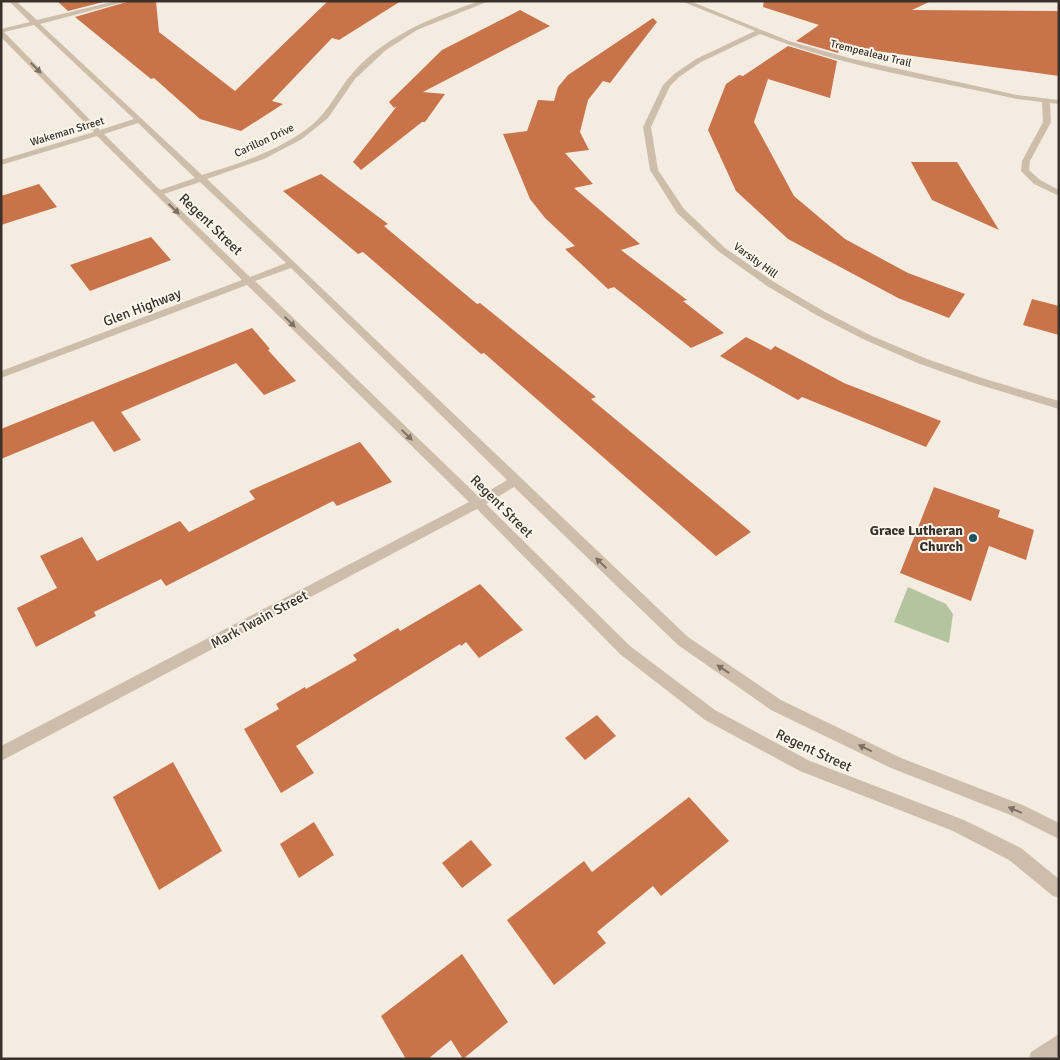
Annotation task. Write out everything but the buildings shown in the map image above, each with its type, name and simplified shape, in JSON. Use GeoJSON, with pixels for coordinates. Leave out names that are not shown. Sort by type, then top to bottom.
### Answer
{"type":"FeatureCollection","features":[{"type":"Feature","properties":{"kind":"street","name":"Regent Street"},"geometry":{"type":"LineString","coordinates":[[12,1],[292,264],[683,641],[776,705],[896,763],[1019,811],[1059,832]]}},
{"type":"Feature","properties":{"kind":"street"},"geometry":{"type":"LineString","coordinates":[[1,32],[125,1]]}},
{"type":"Feature","properties":{"kind":"street","name":"Carillon Drive"},"geometry":{"type":"LineString","coordinates":[[158,193],[261,156],[294,140],[324,117],[340,98],[357,72],[390,43],[428,22],[486,1]]}},
{"type":"Feature","properties":{"kind":"street","name":"Trempealeau Trail"},"geometry":{"type":"LineString","coordinates":[[684,1],[787,42],[848,60],[954,84],[1059,102]]}},
{"type":"Feature","properties":{"kind":"street","name":"Varsity Hill"},"geometry":{"type":"LineString","coordinates":[[761,31],[702,58],[668,84],[659,96],[651,110],[646,128],[647,147],[653,166],[667,194],[687,219],[742,265],[781,292],[822,316],[906,355],[1059,405]]}},
{"type":"Feature","properties":{"kind":"street","name":"Regent Street"},"geometry":{"type":"LineString","coordinates":[[1,32],[158,193],[478,503],[625,650],[710,714],[805,766],[958,825],[1015,854],[1059,890]]}},
{"type":"Feature","properties":{"kind":"street"},"geometry":{"type":"LineString","coordinates":[[1046,101],[1047,122],[1026,161],[1025,171],[1037,182],[1059,192]]}},
{"type":"Feature","properties":{"kind":"street","name":"Wakeman Street"},"geometry":{"type":"LineString","coordinates":[[1,163],[140,120]]}},
{"type":"Feature","properties":{"kind":"street","name":"Glen Highway"},"geometry":{"type":"LineString","coordinates":[[1,375],[292,264]]}},
{"type":"Feature","properties":{"kind":"street","name":"Mark Twain Street"},"geometry":{"type":"LineString","coordinates":[[1,754],[478,503],[515,481]]}},
{"type":"Feature","properties":{"kind":"street"},"geometry":{"type":"LineString","coordinates":[[1038,1059],[1059,1043]]}},
{"type":"Feature","properties":{"kind":"green space"},"geometry":{"type":"Polygon","coordinates":[[[908,587],[946,604],[953,614],[949,643],[894,622],[908,587]]]}},
{"type":"Feature","properties":{"kind":"place","name":"Grace Lutheran Church"},"geometry":{"type":"Point","coordinates":[973,538]}}]}
